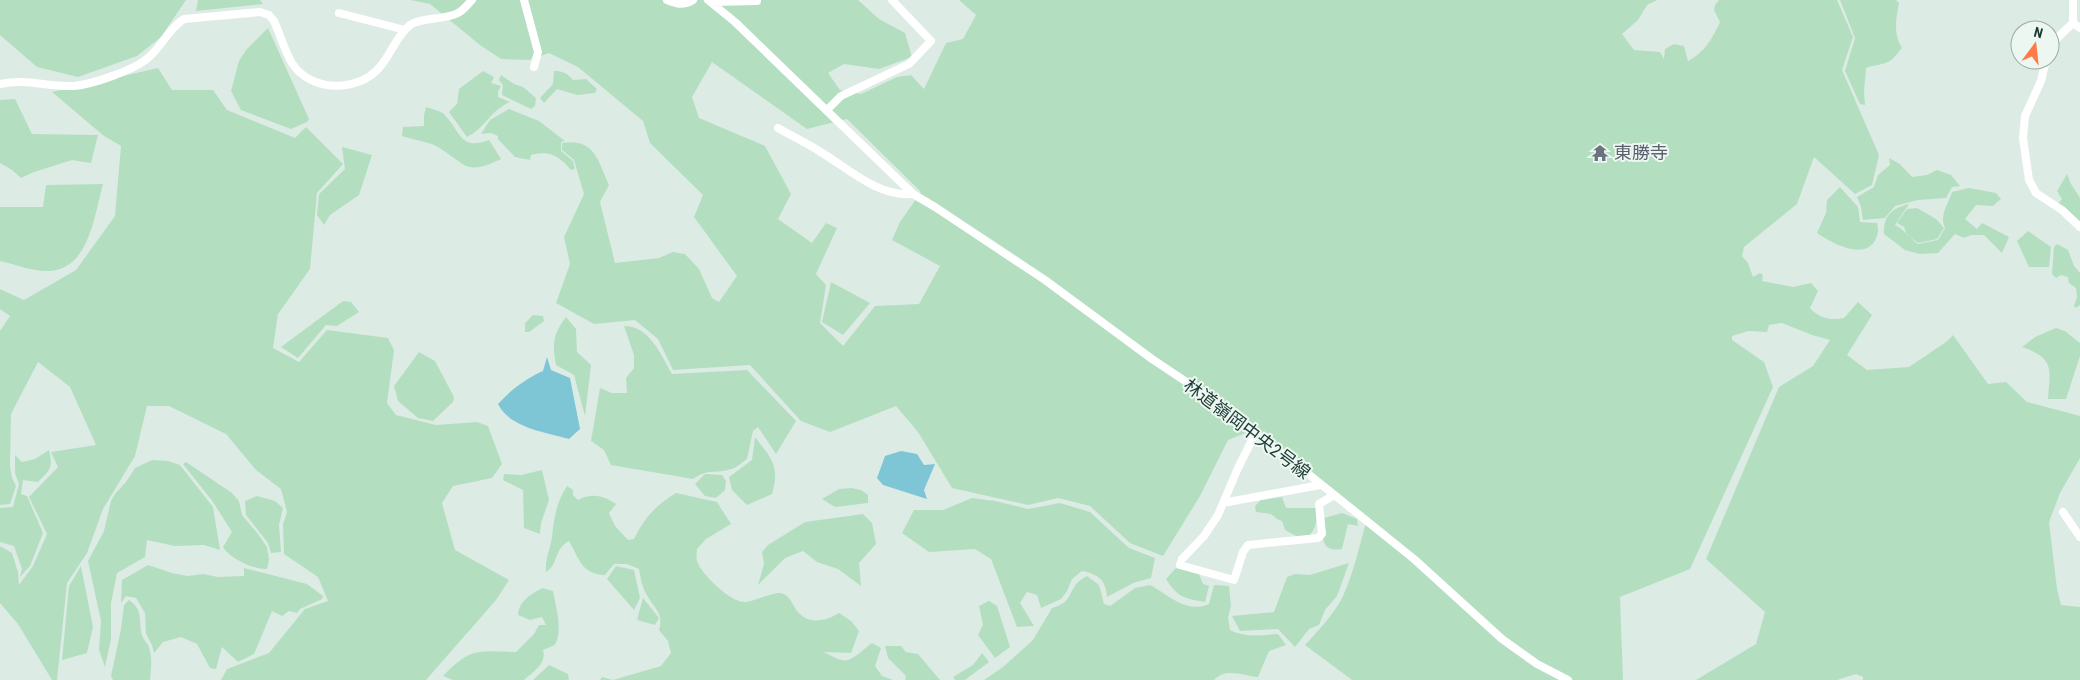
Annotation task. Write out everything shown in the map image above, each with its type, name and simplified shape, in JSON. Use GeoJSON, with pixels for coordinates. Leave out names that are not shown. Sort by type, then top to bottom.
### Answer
{"type":"FeatureCollection","features":[{"type":"Feature","properties":{"kind":"street"},"geometry":{"type":"LineString","coordinates":[[0,84],[12,81],[73,86],[97,81],[147,59],[177,23],[184,19],[260,12],[269,15],[274,21],[292,64],[306,77],[322,85],[347,86],[362,81],[379,68],[405,30],[413,23],[447,17],[460,12],[472,0]]}},
{"type":"Feature","properties":{"kind":"street"},"geometry":{"type":"LineString","coordinates":[[524,0],[538,52],[534,67]]}},
{"type":"Feature","properties":{"kind":"street"},"geometry":{"type":"LineString","coordinates":[[667,0],[679,4],[687,4],[693,0]]}},
{"type":"Feature","properties":{"kind":"street"},"geometry":{"type":"LineString","coordinates":[[827,110],[841,96],[909,64],[931,41],[892,0]]}},
{"type":"Feature","properties":{"kind":"street"},"geometry":{"type":"LineString","coordinates":[[2060,35],[2073,23],[2073,0]]}},
{"type":"Feature","properties":{"kind":"street"},"geometry":{"type":"LineString","coordinates":[[709,1],[735,22],[913,194]]}},
{"type":"Feature","properties":{"kind":"street"},"geometry":{"type":"LineString","coordinates":[[709,1],[758,1]]}},
{"type":"Feature","properties":{"kind":"street"},"geometry":{"type":"LineString","coordinates":[[339,14],[405,30]]}},
{"type":"Feature","properties":{"kind":"street"},"geometry":{"type":"LineString","coordinates":[[2073,23],[2080,28]]}},
{"type":"Feature","properties":{"kind":"street"},"geometry":{"type":"LineString","coordinates":[[2044,70],[2041,81],[2025,116],[2023,138],[2029,180],[2036,193],[2062,210],[2080,227]]}},
{"type":"Feature","properties":{"kind":"street"},"geometry":{"type":"LineString","coordinates":[[778,128],[820,151],[868,183],[899,195],[913,194]]}},
{"type":"Feature","properties":{"kind":"street","name":"林道嶺岡中央2号線"},"geometry":{"type":"LineString","coordinates":[[913,194],[1044,280],[1188,383],[1414,559],[1502,639],[1537,664],[1568,680]]}},
{"type":"Feature","properties":{"kind":"street"},"geometry":{"type":"LineString","coordinates":[[1255,434],[1218,515],[1204,536],[1182,559],[1180,566],[1234,580],[1243,552],[1248,545],[1318,538],[1322,534],[1319,504],[1334,495]]}},
{"type":"Feature","properties":{"kind":"street"},"geometry":{"type":"LineString","coordinates":[[1224,501],[1228,502],[1320,484]]}},
{"type":"Feature","properties":{"kind":"street"},"geometry":{"type":"LineString","coordinates":[[2063,512],[2080,537]]}},
{"type":"Feature","properties":{"kind":"green space"},"geometry":{"type":"Polygon","coordinates":[[[0,0],[186,0],[161,37],[137,56],[78,77],[37,67],[0,35],[0,0]]]}},
{"type":"Feature","properties":{"kind":"green space"},"geometry":{"type":"Polygon","coordinates":[[[198,0],[260,0],[263,4],[196,11],[198,0]]]}},
{"type":"Feature","properties":{"kind":"green space"},"geometry":{"type":"Polygon","coordinates":[[[411,0],[858,0],[879,19],[905,33],[912,57],[879,69],[844,64],[828,73],[840,90],[861,94],[897,77],[911,75],[924,89],[946,43],[963,39],[976,15],[959,0],[1657,0],[1647,5],[1638,20],[1622,34],[1634,50],[1660,52],[1664,59],[1665,49],[1674,44],[1684,46],[1688,61],[1703,49],[1717,28],[1720,22],[1714,10],[1719,0],[1837,0],[1853,37],[1842,70],[1879,155],[1872,185],[1855,194],[1814,157],[1797,204],[1744,247],[1742,256],[1748,263],[1753,277],[1760,273],[1763,275],[1762,281],[1793,287],[1811,283],[1818,291],[1810,308],[1821,316],[1830,319],[1844,318],[1858,302],[1872,315],[1847,355],[1867,370],[1909,367],[1946,342],[1953,335],[1988,384],[2006,382],[2027,402],[2080,416],[2080,458],[2060,493],[2049,522],[2057,589],[2061,605],[2080,607],[2080,680],[1863,680],[1863,677],[1856,674],[1837,680],[1696,680],[1756,644],[1765,612],[1706,559],[1779,387],[1813,366],[1830,340],[1782,323],[1769,325],[1767,332],[1748,331],[1732,336],[1732,340],[1764,362],[1773,387],[1690,569],[1620,597],[1623,680],[1352,680],[1305,645],[1329,618],[1341,600],[1353,571],[1367,519],[1253,430],[1228,440],[1200,496],[1163,556],[1130,543],[1090,506],[1058,498],[1028,505],[952,488],[918,432],[896,406],[830,432],[801,421],[750,365],[673,370],[658,339],[635,320],[594,324],[556,303],[570,264],[564,237],[584,194],[574,160],[562,150],[562,143],[573,142],[582,144],[594,153],[602,168],[609,185],[600,202],[615,263],[659,258],[673,252],[685,254],[699,269],[712,298],[719,302],[737,276],[694,217],[703,195],[650,143],[643,121],[578,67],[549,53],[529,60],[501,59],[480,45],[430,4],[411,0]],[[712,62],[692,97],[699,118],[765,146],[791,194],[778,219],[812,243],[826,223],[837,228],[816,274],[826,285],[820,323],[843,346],[875,306],[919,304],[940,266],[892,240],[900,222],[921,192],[847,119],[807,129],[712,62]]]}},
{"type":"Feature","properties":{"kind":"green space"},"geometry":{"type":"Polygon","coordinates":[[[1840,0],[1896,0],[1899,3],[1896,32],[1902,48],[1888,62],[1866,68],[1865,105],[1860,104],[1845,71],[1855,38],[1840,0]]]}},
{"type":"Feature","properties":{"kind":"green space"},"geometry":{"type":"Polygon","coordinates":[[[268,28],[309,119],[307,122],[291,129],[241,110],[231,91],[239,61],[246,50],[268,28]]]}},
{"type":"Feature","properties":{"kind":"green space"},"geometry":{"type":"Polygon","coordinates":[[[158,68],[172,90],[213,90],[227,110],[295,138],[306,127],[343,164],[317,193],[310,269],[278,314],[273,348],[299,362],[327,330],[388,338],[394,350],[387,403],[396,415],[436,425],[477,422],[488,426],[502,464],[492,478],[453,486],[442,503],[455,550],[509,580],[496,600],[426,680],[221,680],[227,669],[269,653],[305,609],[328,601],[318,577],[284,554],[283,524],[287,512],[281,489],[256,470],[226,434],[169,406],[147,406],[135,456],[103,509],[87,553],[67,583],[57,680],[52,680],[18,624],[0,603],[0,546],[12,553],[18,572],[19,585],[33,566],[47,534],[29,497],[58,467],[51,452],[96,445],[70,387],[38,362],[11,414],[10,466],[12,478],[16,486],[10,504],[0,505],[0,331],[10,316],[0,309],[0,289],[24,300],[76,270],[115,216],[121,146],[104,136],[52,92],[158,68]]]}},
{"type":"Feature","properties":{"kind":"green space"},"geometry":{"type":"Polygon","coordinates":[[[483,71],[494,77],[491,83],[501,86],[498,91],[498,97],[510,102],[498,109],[467,137],[449,112],[457,104],[459,89],[483,71]]]}},
{"type":"Feature","properties":{"kind":"green space"},"geometry":{"type":"Polygon","coordinates":[[[554,71],[565,73],[573,80],[586,79],[597,89],[595,93],[577,95],[557,89],[544,103],[540,98],[553,84],[554,71]]]}},
{"type":"Feature","properties":{"kind":"green space"},"geometry":{"type":"Polygon","coordinates":[[[501,75],[514,84],[523,87],[536,98],[535,106],[531,109],[502,95],[503,85],[499,80],[501,75]]]}},
{"type":"Feature","properties":{"kind":"green space"},"geometry":{"type":"Polygon","coordinates":[[[15,99],[32,134],[98,135],[91,163],[72,160],[21,178],[0,163],[0,100],[15,99]]]}},
{"type":"Feature","properties":{"kind":"green space"},"geometry":{"type":"Polygon","coordinates":[[[426,107],[444,114],[466,141],[479,143],[489,140],[501,159],[479,167],[466,166],[436,146],[402,136],[403,127],[424,126],[426,107]]]}},
{"type":"Feature","properties":{"kind":"green space"},"geometry":{"type":"Polygon","coordinates":[[[509,109],[539,121],[565,141],[561,142],[561,151],[573,161],[575,169],[571,170],[554,155],[544,153],[531,155],[530,160],[515,157],[498,139],[498,136],[491,133],[481,134],[490,120],[509,109]]]}},
{"type":"Feature","properties":{"kind":"green space"},"geometry":{"type":"Polygon","coordinates":[[[342,147],[372,155],[359,195],[330,215],[324,225],[317,215],[319,194],[345,169],[342,147]]]}},
{"type":"Feature","properties":{"kind":"green space"},"geometry":{"type":"Polygon","coordinates":[[[1889,158],[1900,164],[1912,177],[1927,175],[1937,170],[1951,175],[1960,186],[1952,187],[1946,198],[1918,200],[1895,206],[1885,218],[1863,220],[1857,197],[1874,187],[1878,175],[1890,165],[1889,158]]]}},
{"type":"Feature","properties":{"kind":"green space"},"geometry":{"type":"Polygon","coordinates":[[[2067,174],[2080,198],[2080,221],[2058,204],[2062,199],[2057,191],[2067,174]]]}},
{"type":"Feature","properties":{"kind":"green space"},"geometry":{"type":"Polygon","coordinates":[[[103,184],[87,240],[81,252],[72,262],[60,269],[40,271],[0,261],[0,207],[43,207],[46,185],[103,184]]]}},
{"type":"Feature","properties":{"kind":"green space"},"geometry":{"type":"Polygon","coordinates":[[[1840,187],[1858,207],[1860,222],[1877,223],[1877,235],[1869,247],[1862,249],[1846,248],[1817,233],[1826,213],[1827,200],[1840,187]]]}},
{"type":"Feature","properties":{"kind":"green space"},"geometry":{"type":"Polygon","coordinates":[[[1969,188],[1996,193],[2001,199],[1993,206],[1976,205],[1965,219],[1977,229],[1982,223],[2009,237],[2002,253],[1984,235],[1971,235],[1964,238],[1955,234],[1938,253],[1919,254],[1905,250],[1884,234],[1885,222],[1890,213],[1909,204],[1895,225],[1918,244],[1938,240],[1945,228],[1943,219],[1952,192],[1969,188]]]}},
{"type":"Feature","properties":{"kind":"green space"},"geometry":{"type":"Polygon","coordinates":[[[1917,208],[1936,219],[1944,228],[1937,239],[1918,243],[1907,235],[1904,227],[1897,223],[1907,209],[1917,208]]]}},
{"type":"Feature","properties":{"kind":"green space"},"geometry":{"type":"Polygon","coordinates":[[[2028,231],[2051,247],[2049,267],[2029,267],[2017,241],[2028,231]]]}},
{"type":"Feature","properties":{"kind":"green space"},"geometry":{"type":"Polygon","coordinates":[[[2057,244],[2068,250],[2074,266],[2080,273],[2080,305],[2076,308],[2074,306],[2077,297],[2076,288],[2069,283],[2068,277],[2061,275],[2056,278],[2052,274],[2054,247],[2057,244]]]}},
{"type":"Feature","properties":{"kind":"green space"},"geometry":{"type":"Polygon","coordinates":[[[831,282],[870,303],[843,335],[822,322],[831,282]]]}},
{"type":"Feature","properties":{"kind":"green space"},"geometry":{"type":"Polygon","coordinates":[[[343,301],[351,302],[359,312],[337,326],[326,325],[298,358],[281,347],[343,301]]]}},
{"type":"Feature","properties":{"kind":"green space"},"geometry":{"type":"Polygon","coordinates":[[[533,315],[543,316],[544,321],[529,332],[525,332],[525,323],[533,315]]]}},
{"type":"Feature","properties":{"kind":"green space"},"geometry":{"type":"Polygon","coordinates":[[[566,317],[576,329],[577,352],[591,365],[585,416],[574,375],[556,365],[554,351],[556,334],[566,317]]]}},
{"type":"Feature","properties":{"kind":"green space"},"geometry":{"type":"Polygon","coordinates":[[[624,326],[633,327],[648,336],[659,350],[672,374],[747,370],[796,421],[776,454],[758,427],[753,431],[747,459],[725,471],[704,473],[693,479],[611,465],[604,450],[591,441],[600,388],[612,393],[627,393],[626,378],[634,368],[634,355],[624,326]]]}},
{"type":"Feature","properties":{"kind":"green space"},"geometry":{"type":"Polygon","coordinates":[[[2056,328],[2065,331],[2080,343],[2080,356],[2066,399],[2048,399],[2048,366],[2040,356],[2022,347],[2035,337],[2056,328]]]}},
{"type":"Feature","properties":{"kind":"green space"},"geometry":{"type":"Polygon","coordinates":[[[419,352],[435,361],[454,397],[453,402],[433,421],[418,418],[398,401],[394,386],[419,352]]]}},
{"type":"Feature","properties":{"kind":"green space"},"geometry":{"type":"Polygon","coordinates":[[[755,437],[770,457],[775,469],[775,476],[772,494],[747,505],[732,490],[729,477],[752,460],[755,437]]]}},
{"type":"Feature","properties":{"kind":"green space"},"geometry":{"type":"Polygon","coordinates":[[[49,450],[51,465],[46,474],[38,482],[23,480],[21,494],[27,496],[43,533],[30,566],[20,577],[22,569],[14,546],[0,542],[0,508],[13,507],[19,484],[15,473],[15,455],[22,462],[35,459],[49,450]]]}},
{"type":"Feature","properties":{"kind":"green space"},"geometry":{"type":"Polygon","coordinates":[[[152,460],[168,461],[180,465],[213,507],[220,550],[204,545],[175,546],[147,540],[145,557],[117,573],[111,603],[111,639],[105,667],[99,650],[101,621],[88,561],[104,531],[111,501],[115,494],[135,468],[152,460]]]}},
{"type":"Feature","properties":{"kind":"green space"},"geometry":{"type":"Polygon","coordinates":[[[186,462],[232,493],[239,501],[242,515],[267,547],[269,560],[267,569],[255,568],[236,559],[226,551],[223,547],[232,532],[213,502],[183,464],[186,462]]]}},
{"type":"Feature","properties":{"kind":"green space"},"geometry":{"type":"Polygon","coordinates":[[[542,470],[549,500],[541,523],[540,534],[524,528],[523,490],[503,480],[504,474],[521,475],[542,470]]]}},
{"type":"Feature","properties":{"kind":"green space"},"geometry":{"type":"Polygon","coordinates":[[[705,474],[722,475],[726,481],[725,490],[716,498],[705,496],[695,484],[705,474]]]}},
{"type":"Feature","properties":{"kind":"green space"},"geometry":{"type":"Polygon","coordinates":[[[567,486],[573,490],[573,495],[578,500],[588,496],[597,496],[616,504],[609,513],[615,526],[628,540],[634,539],[651,513],[676,493],[717,502],[731,524],[706,539],[697,549],[697,561],[704,573],[725,593],[740,601],[746,602],[780,593],[787,596],[800,614],[809,619],[830,618],[839,613],[851,621],[859,631],[851,653],[823,652],[837,659],[846,660],[854,657],[872,643],[881,648],[875,666],[882,676],[893,680],[613,680],[661,666],[671,653],[668,641],[659,630],[660,616],[644,590],[639,569],[627,564],[614,564],[605,575],[591,572],[582,564],[569,541],[560,549],[553,565],[546,572],[546,562],[556,511],[560,498],[567,486]]]}},
{"type":"Feature","properties":{"kind":"green space"},"geometry":{"type":"Polygon","coordinates":[[[851,488],[861,490],[868,495],[868,503],[835,507],[822,499],[839,489],[851,488]]]}},
{"type":"Feature","properties":{"kind":"green space"},"geometry":{"type":"Polygon","coordinates":[[[257,496],[275,501],[283,508],[279,525],[281,552],[271,553],[268,543],[246,515],[245,501],[257,496]]]}},
{"type":"Feature","properties":{"kind":"green space"},"geometry":{"type":"Polygon","coordinates":[[[1282,497],[1286,508],[1316,508],[1316,523],[1314,530],[1309,536],[1298,537],[1285,530],[1282,521],[1271,514],[1256,512],[1255,506],[1261,500],[1282,497]]]}},
{"type":"Feature","properties":{"kind":"green space"},"geometry":{"type":"Polygon","coordinates":[[[972,498],[1028,509],[1060,503],[1090,512],[1129,548],[1155,558],[1151,578],[1133,583],[1107,597],[1103,582],[1097,576],[1082,571],[1072,579],[1061,599],[1041,608],[1037,595],[1027,592],[1020,603],[1034,626],[1017,627],[991,559],[975,549],[929,552],[902,533],[914,510],[943,510],[972,498]]]}},
{"type":"Feature","properties":{"kind":"green space"},"geometry":{"type":"Polygon","coordinates":[[[1342,513],[1357,519],[1358,526],[1348,524],[1342,549],[1329,548],[1325,545],[1323,536],[1324,518],[1342,513]]]}},
{"type":"Feature","properties":{"kind":"green space"},"geometry":{"type":"Polygon","coordinates":[[[863,514],[872,523],[876,544],[859,563],[861,586],[838,569],[817,562],[803,551],[785,558],[758,585],[764,564],[762,552],[768,545],[805,522],[863,514]]]}},
{"type":"Feature","properties":{"kind":"green space"},"geometry":{"type":"Polygon","coordinates":[[[1349,563],[1337,596],[1325,610],[1319,625],[1309,629],[1295,647],[1278,629],[1240,631],[1232,616],[1274,612],[1287,577],[1295,574],[1310,575],[1349,563]]]}},
{"type":"Feature","properties":{"kind":"green space"},"geometry":{"type":"Polygon","coordinates":[[[148,565],[188,576],[203,574],[218,577],[244,576],[244,568],[307,584],[323,596],[322,599],[300,609],[297,613],[289,611],[282,616],[272,611],[254,654],[238,662],[222,647],[216,669],[210,668],[197,644],[181,637],[163,642],[154,653],[146,634],[145,613],[136,598],[126,596],[121,603],[122,580],[148,565]]]}},
{"type":"Feature","properties":{"kind":"green space"},"geometry":{"type":"Polygon","coordinates":[[[81,566],[93,627],[87,653],[62,660],[69,586],[81,566]]]}},
{"type":"Feature","properties":{"kind":"green space"},"geometry":{"type":"Polygon","coordinates":[[[616,566],[634,570],[640,598],[634,610],[607,579],[616,566]]]}},
{"type":"Feature","properties":{"kind":"green space"},"geometry":{"type":"Polygon","coordinates":[[[1176,568],[1199,574],[1203,584],[1209,586],[1205,602],[1187,598],[1174,590],[1166,579],[1176,568]]]}},
{"type":"Feature","properties":{"kind":"green space"},"geometry":{"type":"Polygon","coordinates":[[[1087,576],[1099,585],[1104,604],[1110,606],[1135,588],[1150,585],[1185,605],[1201,606],[1209,604],[1214,585],[1229,586],[1231,606],[1228,617],[1230,630],[1248,635],[1278,634],[1286,645],[1269,651],[1258,677],[1229,673],[1219,676],[1214,680],[984,680],[1003,667],[1033,640],[1052,608],[1065,602],[1076,584],[1087,576]]]}},
{"type":"Feature","properties":{"kind":"green space"},"geometry":{"type":"Polygon","coordinates":[[[543,588],[553,591],[558,618],[557,639],[555,645],[543,650],[544,655],[541,663],[524,680],[453,680],[443,676],[468,655],[492,651],[516,652],[534,634],[539,625],[546,625],[542,617],[530,620],[518,615],[523,602],[530,595],[543,588]]]}},
{"type":"Feature","properties":{"kind":"green space"},"geometry":{"type":"Polygon","coordinates":[[[643,598],[659,618],[655,625],[637,620],[643,598]]]}},
{"type":"Feature","properties":{"kind":"green space"},"geometry":{"type":"Polygon","coordinates":[[[129,600],[139,612],[142,635],[150,649],[150,680],[113,680],[111,676],[124,605],[129,600]]]}},
{"type":"Feature","properties":{"kind":"green space"},"geometry":{"type":"Polygon","coordinates":[[[989,601],[997,606],[1010,647],[995,658],[978,635],[983,625],[979,606],[989,601]]]}},
{"type":"Feature","properties":{"kind":"green space"},"geometry":{"type":"Polygon","coordinates":[[[885,646],[901,646],[906,652],[918,654],[940,680],[905,680],[906,676],[888,658],[885,646]]]}},
{"type":"Feature","properties":{"kind":"green space"},"geometry":{"type":"Polygon","coordinates":[[[982,653],[989,662],[965,680],[955,680],[953,677],[973,665],[982,653]]]}},
{"type":"Feature","properties":{"kind":"green space"},"geometry":{"type":"Polygon","coordinates":[[[549,665],[568,674],[569,680],[533,680],[549,665]]]}},
{"type":"Feature","properties":{"kind":"green space"},"geometry":{"type":"Polygon","coordinates":[[[602,677],[613,680],[600,680],[602,677]]]}},
{"type":"Feature","properties":{"kind":"water"},"geometry":{"type":"Polygon","coordinates":[[[547,357],[551,370],[570,378],[580,429],[569,439],[519,424],[511,419],[498,404],[519,385],[543,371],[547,357]]]}},
{"type":"Feature","properties":{"kind":"water"},"geometry":{"type":"Polygon","coordinates":[[[901,451],[917,454],[924,465],[935,464],[924,490],[927,499],[883,485],[877,478],[885,456],[901,451]]]}},
{"type":"Feature","properties":{"kind":"place","name":"東勝寺"},"geometry":{"type":"Point","coordinates":[1600,153]}}]}
